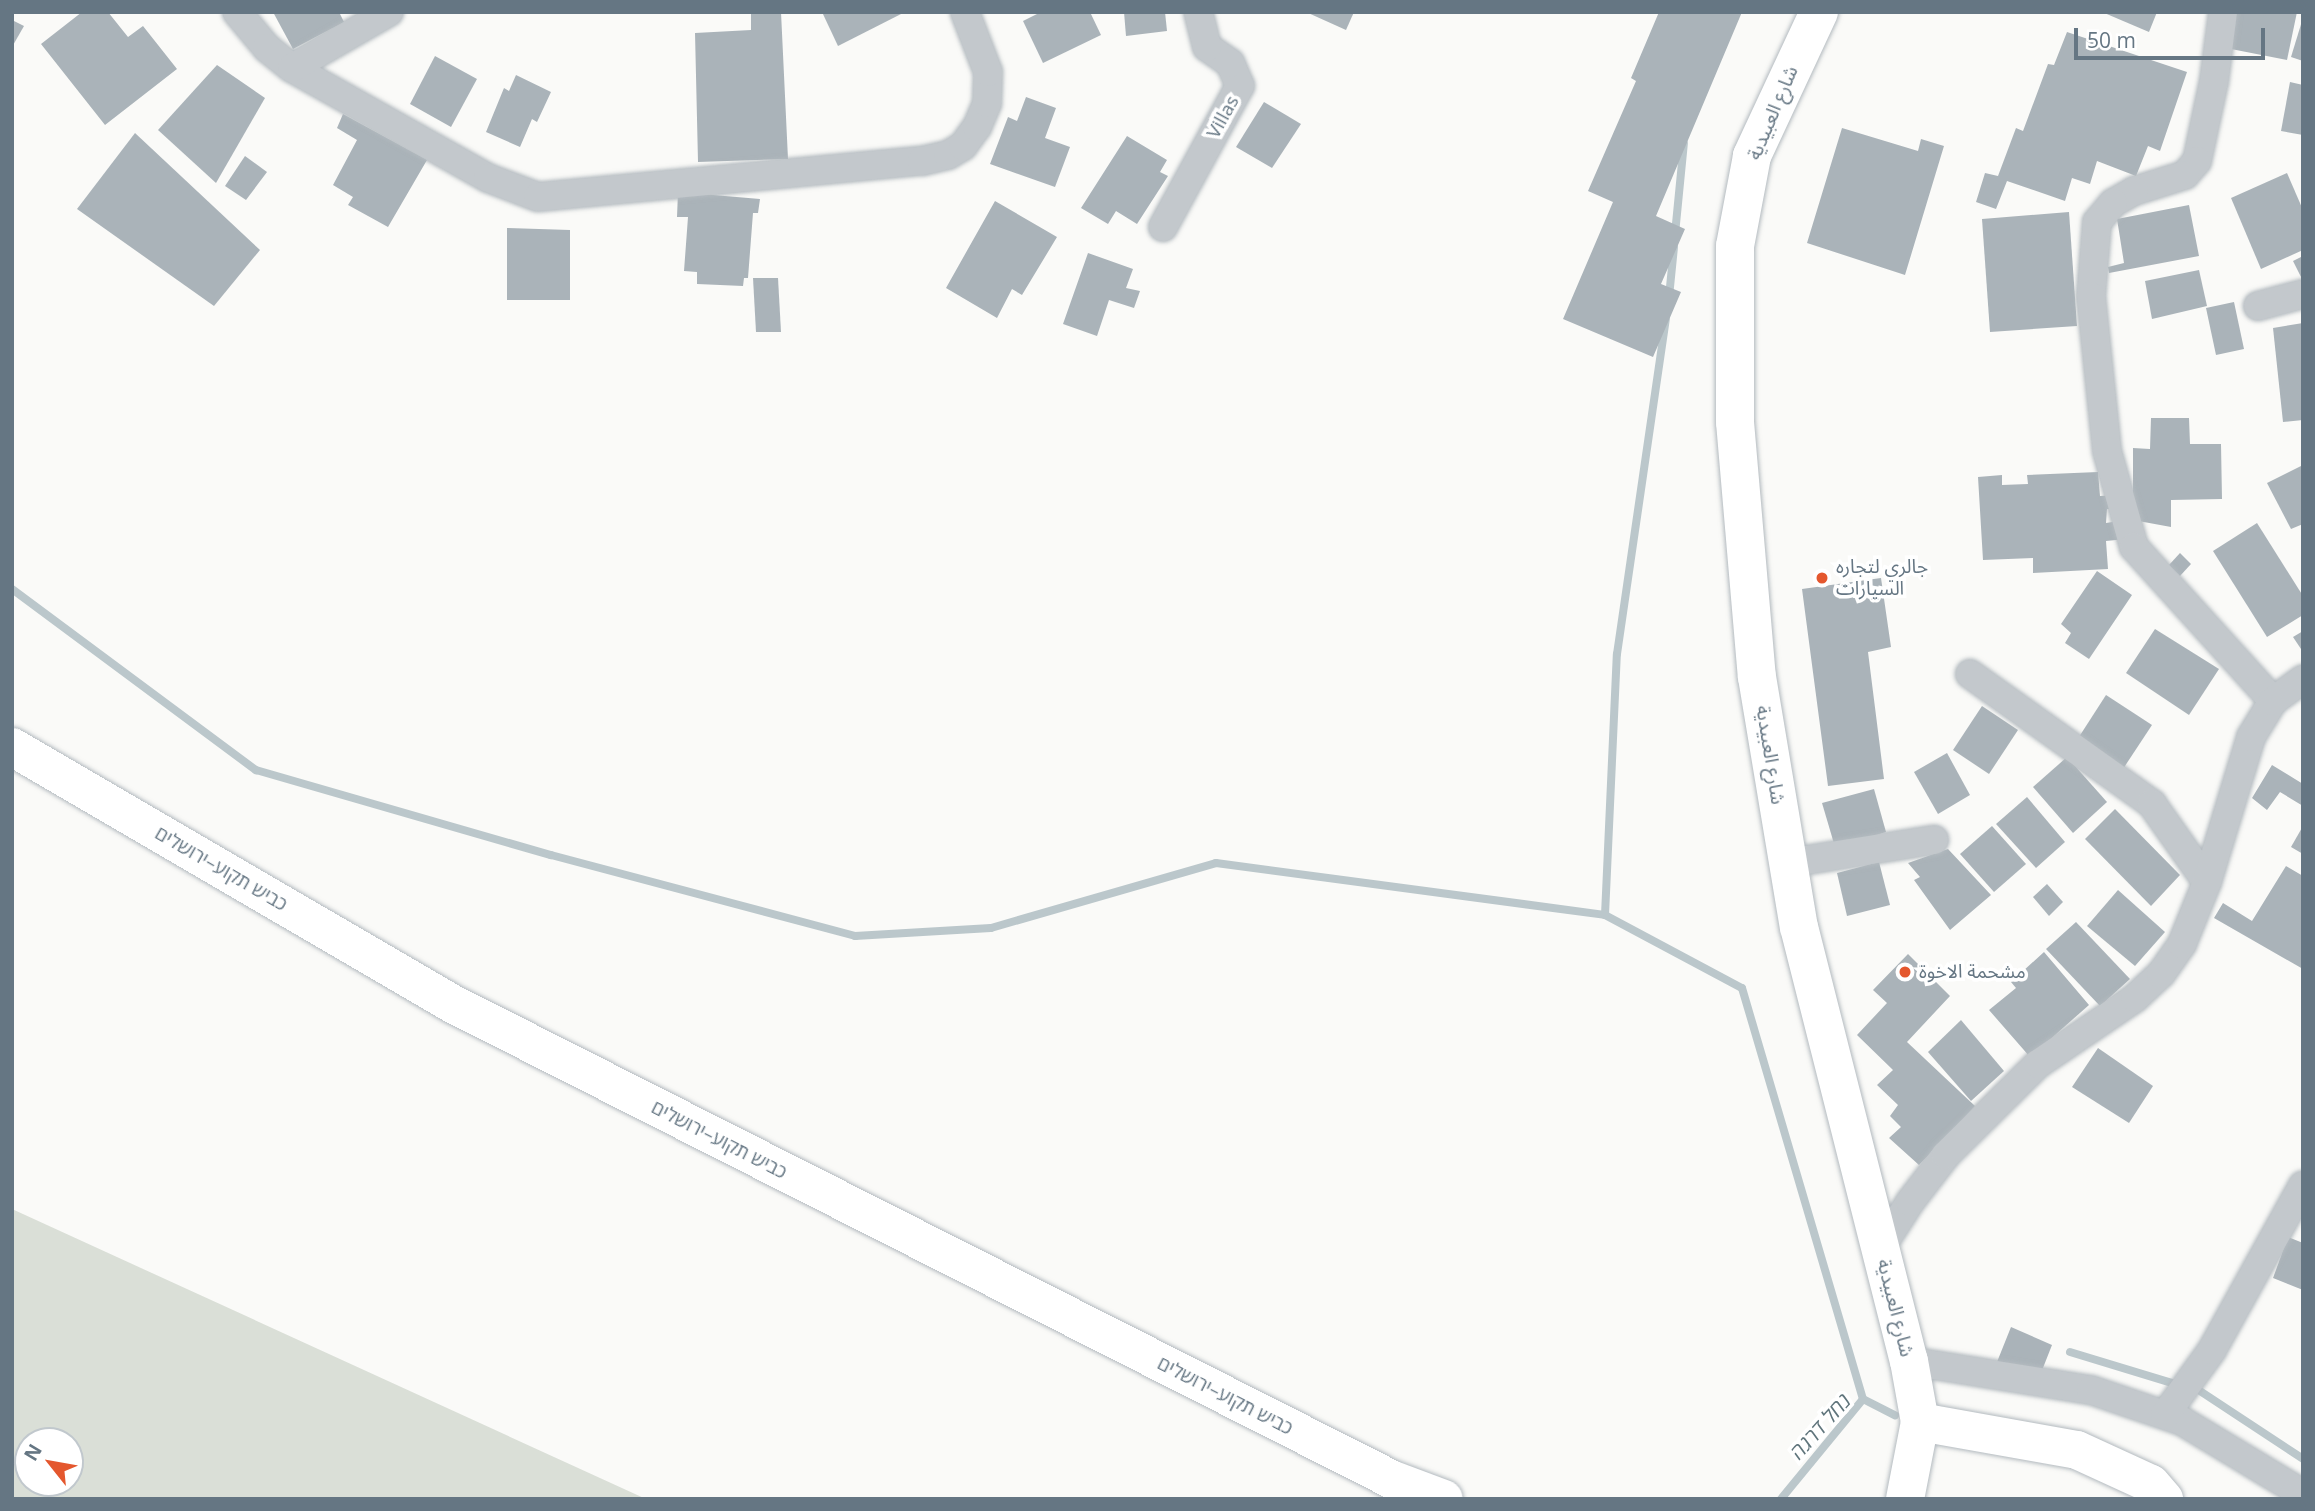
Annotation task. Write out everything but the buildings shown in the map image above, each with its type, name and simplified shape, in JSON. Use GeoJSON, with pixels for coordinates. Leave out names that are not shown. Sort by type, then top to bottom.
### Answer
{"type":"FeatureCollection","features":[{"type":"Feature","properties":{"kind":"main road","name":"شارع العبيدية"},"geometry":{"type":"LineString","coordinates":[[1819,12],[1752,156],[1735,246],[1737,449],[1757,677],[1799,926],[1909,1361],[1920,1422],[1905,1499]]}},
{"type":"Feature","properties":{"kind":"main road","name":"כביש תקוע–ירושלים"},"geometry":{"type":"LineString","coordinates":[[12,747],[451,1003],[1381,1474],[1444,1499]]}},
{"type":"Feature","properties":{"kind":"main road"},"geometry":{"type":"LineString","coordinates":[[1920,1422],[2077,1450],[2151,1484],[2164,1499]]}},
{"type":"Feature","properties":{"kind":"street"},"geometry":{"type":"LineString","coordinates":[[237,12],[267,48],[292,68],[488,178],[516,191],[538,197],[922,161],[947,155],[963,146],[978,127],[986,103],[988,72],[965,12]]}},
{"type":"Feature","properties":{"kind":"street"},"geometry":{"type":"LineString","coordinates":[[292,68],[389,12]]}},
{"type":"Feature","properties":{"kind":"street","name":"Villas"},"geometry":{"type":"LineString","coordinates":[[1163,227],[1240,86],[1230,63],[1206,47],[1198,12]]}},
{"type":"Feature","properties":{"kind":"street"},"geometry":{"type":"LineString","coordinates":[[2223,12],[2214,81],[2197,162],[2185,175],[2134,191],[2113,203],[2097,222],[2091,296],[2107,451],[2134,547],[2273,701]]}},
{"type":"Feature","properties":{"kind":"street"},"geometry":{"type":"LineString","coordinates":[[2258,306],[2303,294]]}},
{"type":"Feature","properties":{"kind":"street"},"geometry":{"type":"LineString","coordinates":[[1970,674],[2152,804],[2207,882]]}},
{"type":"Feature","properties":{"kind":"street"},"geometry":{"type":"LineString","coordinates":[[1880,1249],[1910,1202],[1946,1155],[2038,1064],[2135,998],[2161,974],[2182,944],[2207,882],[2251,737],[2273,701],[2303,679]]}},
{"type":"Feature","properties":{"kind":"street"},"geometry":{"type":"LineString","coordinates":[[1788,863],[1934,840]]}},
{"type":"Feature","properties":{"kind":"street"},"geometry":{"type":"LineString","coordinates":[[2165,1415],[2212,1350],[2303,1185]]}},
{"type":"Feature","properties":{"kind":"street"},"geometry":{"type":"LineString","coordinates":[[1909,1361],[2091,1390],[2182,1421],[2303,1494]]}},
{"type":"Feature","properties":{"kind":"shaded area"},"geometry":{"type":"Polygon","coordinates":[[[12,1209],[646,1499],[12,1499],[12,1209]]]}},
{"type":"Feature","properties":{"kind":"waterway"},"geometry":{"type":"LineString","coordinates":[[1675,234],[1684,143]]}},
{"type":"Feature","properties":{"kind":"waterway"},"geometry":{"type":"LineString","coordinates":[[1669,297],[1674,247]]}},
{"type":"Feature","properties":{"kind":"waterway"},"geometry":{"type":"LineString","coordinates":[[1605,915],[1617,654],[1666,320]]}},
{"type":"Feature","properties":{"kind":"waterway"},"geometry":{"type":"LineString","coordinates":[[12,589],[256,770],[551,855],[855,936],[991,928],[1216,863],[1605,915],[1742,988],[1863,1399]]}},
{"type":"Feature","properties":{"kind":"waterway","name":"נחל דרגה"},"geometry":{"type":"LineString","coordinates":[[2070,1352],[2172,1383]]}},
{"type":"Feature","properties":{"kind":"waterway","name":"נחל דרגה"},"geometry":{"type":"LineString","coordinates":[[2200,1391],[2303,1459]]}},
{"type":"Feature","properties":{"kind":"waterway","name":"נחל דרגה"},"geometry":{"type":"LineString","coordinates":[[1781,1499],[1863,1399],[1895,1415]]}},
{"type":"Feature","properties":{"kind":"place","name":"جالري لتجاره السيارات"},"geometry":{"type":"Point","coordinates":[1822,578]}},
{"type":"Feature","properties":{"kind":"place","name":"مشحمة الاخوة"},"geometry":{"type":"Point","coordinates":[1905,972]}}]}
